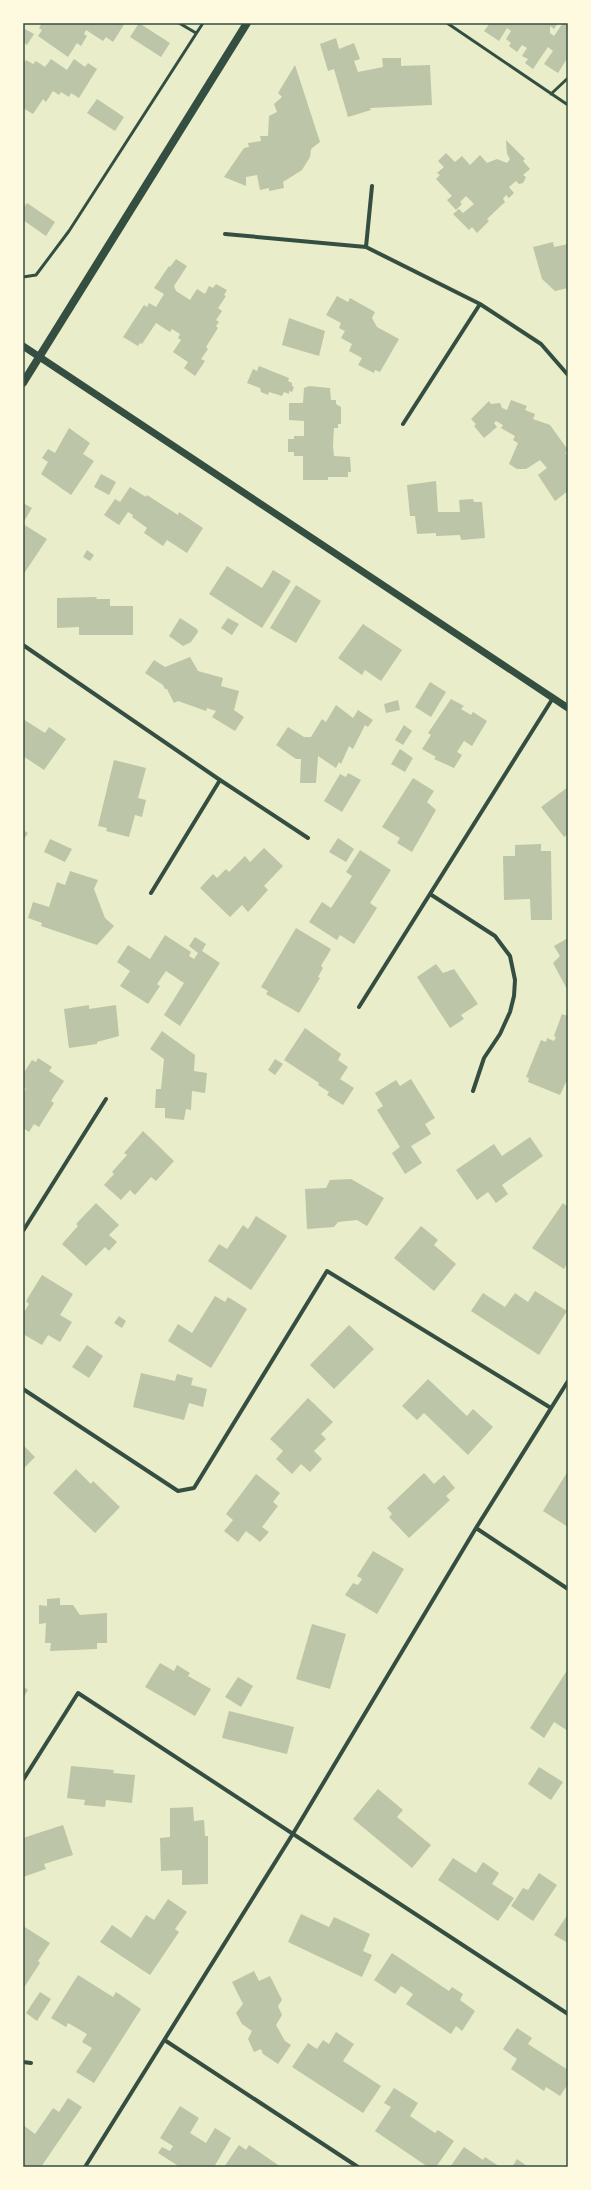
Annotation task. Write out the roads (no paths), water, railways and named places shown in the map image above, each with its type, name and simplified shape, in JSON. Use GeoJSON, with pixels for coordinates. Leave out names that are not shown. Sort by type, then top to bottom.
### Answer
{"type":"FeatureCollection","features":[{"type":"Feature","properties":{"kind":"main road"},"geometry":{"type":"LineString","coordinates":[[23,383],[246,23]]}},
{"type":"Feature","properties":{"kind":"street"},"geometry":{"type":"LineString","coordinates":[[366,247],[372,186]]}},
{"type":"Feature","properties":{"kind":"street"},"geometry":{"type":"LineString","coordinates":[[225,234],[366,247],[480,304],[541,344],[568,375]]}},
{"type":"Feature","properties":{"kind":"street"},"geometry":{"type":"LineString","coordinates":[[404,424],[480,304]]}},
{"type":"Feature","properties":{"kind":"street"},"geometry":{"type":"LineString","coordinates":[[23,346],[568,708]]}},
{"type":"Feature","properties":{"kind":"street"},"geometry":{"type":"LineString","coordinates":[[23,645],[220,780],[308,838]]}},
{"type":"Feature","properties":{"kind":"street"},"geometry":{"type":"LineString","coordinates":[[359,1007],[553,698]]}},
{"type":"Feature","properties":{"kind":"street"},"geometry":{"type":"LineString","coordinates":[[151,893],[220,780]]}},
{"type":"Feature","properties":{"kind":"street"},"geometry":{"type":"LineString","coordinates":[[430,894],[495,936],[510,956],[515,980],[514,996],[510,1012],[500,1034],[484,1058],[473,1091]]}},
{"type":"Feature","properties":{"kind":"street"},"geometry":{"type":"LineString","coordinates":[[23,1231],[106,1099]]}},
{"type":"Feature","properties":{"kind":"street"},"geometry":{"type":"LineString","coordinates":[[23,1388],[178,1491],[194,1488],[327,1270],[552,1408]]}},
{"type":"Feature","properties":{"kind":"street"},"geometry":{"type":"LineString","coordinates":[[86,2167],[166,2041],[294,1832],[476,1528],[568,1381]]}},
{"type":"Feature","properties":{"kind":"street"},"geometry":{"type":"LineString","coordinates":[[476,1528],[568,1589]]}},
{"type":"Feature","properties":{"kind":"street"},"geometry":{"type":"LineString","coordinates":[[23,1780],[78,1693],[294,1832],[568,2014]]}},
{"type":"Feature","properties":{"kind":"street"},"geometry":{"type":"LineString","coordinates":[[166,2041],[358,2167]]}},
{"type":"Feature","properties":{"kind":"street"},"geometry":{"type":"LineString","coordinates":[[23,2062],[31,2063]]}},
{"type":"Feature","properties":{"kind":"lane"},"geometry":{"type":"LineString","coordinates":[[179,23],[196,33]]}},
{"type":"Feature","properties":{"kind":"lane"},"geometry":{"type":"LineString","coordinates":[[23,277],[36,275],[69,231],[203,23]]}},
{"type":"Feature","properties":{"kind":"lane"},"geometry":{"type":"LineString","coordinates":[[447,23],[568,106]]}},
{"type":"Feature","properties":{"kind":"lane"},"geometry":{"type":"LineString","coordinates":[[552,94],[568,78]]}}]}
